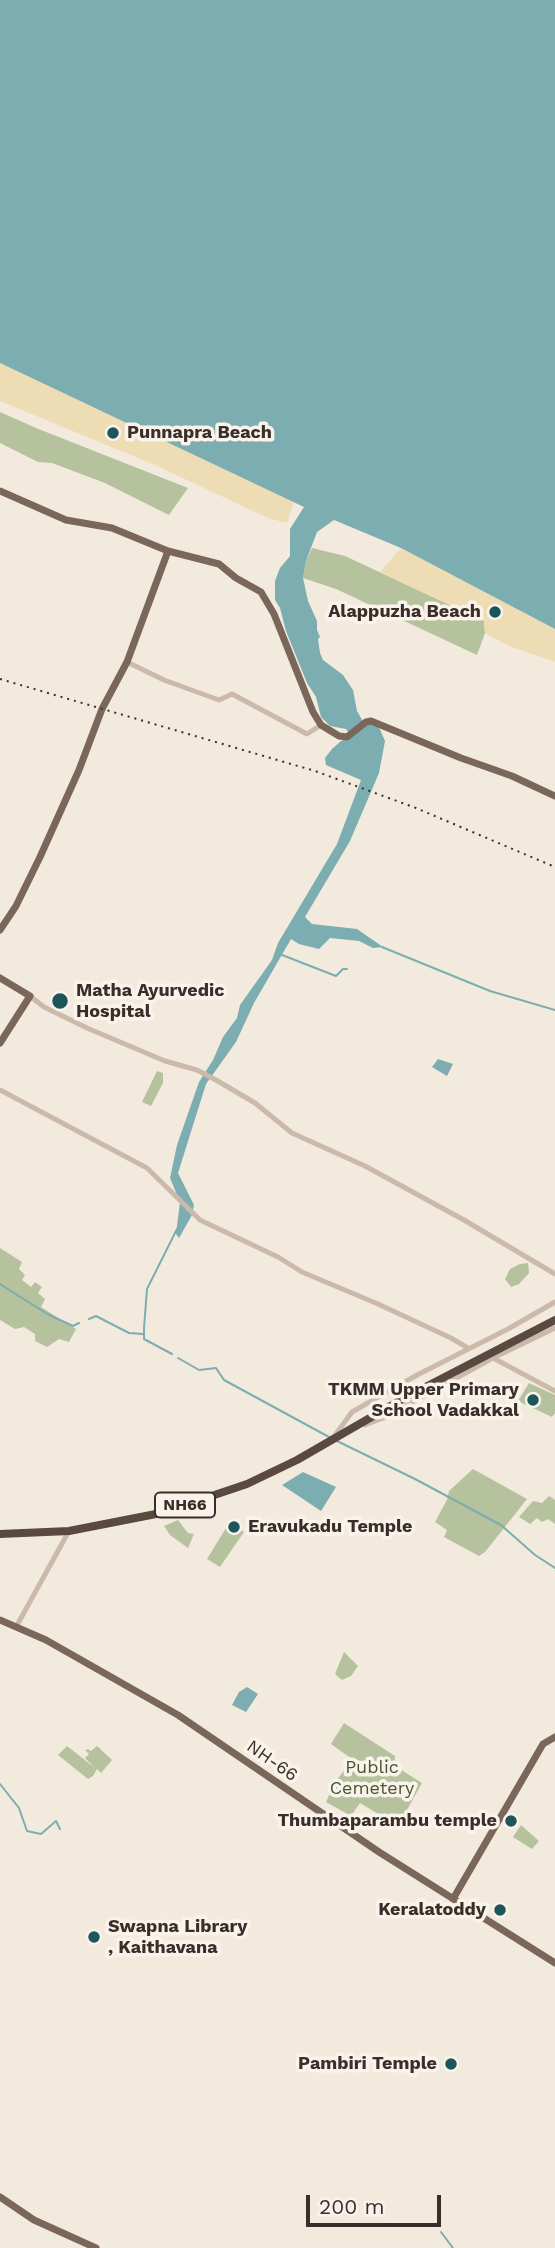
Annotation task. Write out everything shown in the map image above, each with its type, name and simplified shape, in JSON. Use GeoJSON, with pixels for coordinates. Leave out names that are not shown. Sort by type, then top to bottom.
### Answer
{"type":"FeatureCollection","features":[{"type":"Feature","properties":{"kind":"highway","name":"NH66"},"geometry":{"type":"LineString","coordinates":[[0,1534],[69,1531],[161,1513],[262,1478],[555,1320]]}},
{"type":"Feature","properties":{"kind":"main road"},"geometry":{"type":"LineString","coordinates":[[0,491],[66,520],[112,528],[168,551],[219,564],[236,579],[261,593],[274,614],[306,695],[321,724],[339,736],[346,737],[366,722],[379,724],[512,776],[555,796]]}},
{"type":"Feature","properties":{"kind":"main road"},"geometry":{"type":"LineString","coordinates":[[0,930],[16,906],[35,866],[79,770],[102,709],[127,662],[168,551]]}},
{"type":"Feature","properties":{"kind":"main road"},"geometry":{"type":"LineString","coordinates":[[0,978],[30,996],[0,1043]]}},
{"type":"Feature","properties":{"kind":"main road","name":"NH-66"},"geometry":{"type":"LineString","coordinates":[[0,1620],[78,1657],[178,1715],[337,1824],[555,1963]]}},
{"type":"Feature","properties":{"kind":"main road"},"geometry":{"type":"LineString","coordinates":[[453,1899],[543,1744],[555,1737]]}},
{"type":"Feature","properties":{"kind":"main road"},"geometry":{"type":"LineString","coordinates":[[0,2196],[34,2220],[96,2248]]}},
{"type":"Feature","properties":{"kind":"street"},"geometry":{"type":"LineString","coordinates":[[127,662],[164,680],[219,700],[232,694],[307,734],[321,724]]}},
{"type":"Feature","properties":{"kind":"street"},"geometry":{"type":"LineString","coordinates":[[30,996],[44,1007],[87,1028],[197,1070],[216,1080],[255,1103],[292,1133],[365,1166],[464,1220],[555,1275]]}},
{"type":"Feature","properties":{"kind":"street"},"geometry":{"type":"LineString","coordinates":[[0,1090],[147,1168],[200,1220],[278,1257],[302,1272],[378,1304],[468,1348]]}},
{"type":"Feature","properties":{"kind":"street"},"geometry":{"type":"LineString","coordinates":[[331,1441],[352,1412],[555,1302]]}},
{"type":"Feature","properties":{"kind":"street"},"geometry":{"type":"LineString","coordinates":[[356,1427],[383,1418],[493,1358],[555,1328]]}},
{"type":"Feature","properties":{"kind":"street"},"geometry":{"type":"LineString","coordinates":[[493,1358],[555,1391]]}},
{"type":"Feature","properties":{"kind":"street"},"geometry":{"type":"LineString","coordinates":[[16,1627],[69,1531]]}},
{"type":"Feature","properties":{"kind":"green space"},"geometry":{"type":"Polygon","coordinates":[[[0,412],[188,488],[169,515],[105,483],[52,463],[38,462],[0,443],[0,412]]]}},
{"type":"Feature","properties":{"kind":"green space"},"geometry":{"type":"Polygon","coordinates":[[[312,548],[345,556],[484,621],[485,633],[477,655],[336,589],[303,578],[312,548]]]}},
{"type":"Feature","properties":{"kind":"green space"},"geometry":{"type":"Polygon","coordinates":[[[157,1071],[163,1073],[163,1083],[151,1106],[142,1102],[157,1071]]]}},
{"type":"Feature","properties":{"kind":"green space"},"geometry":{"type":"Polygon","coordinates":[[[0,1248],[22,1262],[19,1269],[25,1275],[22,1280],[31,1287],[35,1282],[42,1287],[38,1293],[45,1299],[41,1307],[76,1329],[69,1342],[59,1339],[47,1347],[35,1341],[35,1334],[24,1327],[15,1329],[0,1320],[0,1248]]]}},
{"type":"Feature","properties":{"kind":"green space"},"geometry":{"type":"Polygon","coordinates":[[[528,1263],[529,1273],[519,1284],[511,1287],[505,1279],[510,1269],[528,1263]]]}},
{"type":"Feature","properties":{"kind":"green space"},"geometry":{"type":"Polygon","coordinates":[[[529,1383],[555,1395],[555,1413],[552,1417],[518,1401],[529,1383]]]}},
{"type":"Feature","properties":{"kind":"green space"},"geometry":{"type":"Polygon","coordinates":[[[473,1469],[527,1499],[479,1556],[444,1537],[447,1530],[435,1522],[449,1491],[473,1469]]]}},
{"type":"Feature","properties":{"kind":"green space"},"geometry":{"type":"Polygon","coordinates":[[[549,1496],[555,1500],[555,1524],[548,1519],[542,1522],[537,1518],[530,1524],[519,1517],[533,1501],[542,1503],[549,1496]]]}},
{"type":"Feature","properties":{"kind":"green space"},"geometry":{"type":"Polygon","coordinates":[[[178,1520],[188,1533],[194,1534],[188,1548],[170,1535],[164,1526],[178,1520]]]}},
{"type":"Feature","properties":{"kind":"green space"},"geometry":{"type":"Polygon","coordinates":[[[226,1528],[236,1534],[239,1529],[244,1532],[220,1567],[207,1559],[226,1528]]]}},
{"type":"Feature","properties":{"kind":"green space"},"geometry":{"type":"Polygon","coordinates":[[[344,1652],[358,1666],[351,1676],[342,1680],[335,1674],[344,1652]]]}},
{"type":"Feature","properties":{"kind":"green space","name":"Public Cemetery"},"geometry":{"type":"Polygon","coordinates":[[[344,1723],[395,1756],[395,1766],[422,1783],[398,1826],[360,1803],[351,1816],[326,1802],[334,1784],[352,1759],[331,1744],[344,1723]]]}},
{"type":"Feature","properties":{"kind":"green space"},"geometry":{"type":"Polygon","coordinates":[[[67,1746],[95,1768],[85,1758],[89,1754],[85,1750],[91,1751],[97,1746],[112,1760],[101,1773],[97,1769],[88,1779],[58,1755],[67,1746]]]}},
{"type":"Feature","properties":{"kind":"green space"},"geometry":{"type":"Polygon","coordinates":[[[521,1825],[539,1841],[532,1849],[513,1837],[521,1825]]]}},
{"type":"Feature","properties":{"kind":"sand","name":"Punnapra Beach"},"geometry":{"type":"Polygon","coordinates":[[[0,363],[294,502],[287,523],[268,518],[155,465],[0,401],[0,363]]]}},
{"type":"Feature","properties":{"kind":"sand","name":"Alappuzha Beach"},"geometry":{"type":"Polygon","coordinates":[[[401,548],[555,629],[555,662],[509,646],[485,633],[484,621],[380,572],[401,548]]]}},
{"type":"Feature","properties":{"kind":"water"},"geometry":{"type":"Polygon","coordinates":[[[0,0],[555,0],[555,629],[401,548],[334,520],[317,532],[303,578],[308,601],[317,621],[320,653],[323,660],[343,675],[353,690],[357,711],[365,725],[371,722],[378,725],[385,741],[379,773],[350,841],[305,917],[312,924],[357,929],[383,947],[373,948],[359,941],[330,938],[319,949],[291,939],[254,1003],[236,1042],[206,1084],[178,1173],[194,1205],[192,1215],[179,1238],[176,1234],[180,1202],[170,1178],[177,1145],[199,1082],[223,1037],[237,1018],[240,1005],[272,960],[278,943],[337,844],[361,780],[326,765],[325,758],[332,749],[341,741],[352,737],[346,729],[330,726],[321,717],[316,697],[307,683],[275,600],[275,581],[280,568],[290,556],[290,529],[304,507],[0,363],[0,0]]]}},
{"type":"Feature","properties":{"kind":"water"},"geometry":{"type":"Polygon","coordinates":[[[438,1059],[453,1064],[447,1076],[432,1067],[438,1059]]]}},
{"type":"Feature","properties":{"kind":"water"},"geometry":{"type":"Polygon","coordinates":[[[303,1472],[336,1487],[321,1511],[282,1485],[303,1472]]]}},
{"type":"Feature","properties":{"kind":"water"},"geometry":{"type":"Polygon","coordinates":[[[247,1687],[258,1694],[246,1712],[232,1705],[239,1692],[247,1687]]]}},
{"type":"Feature","properties":{"kind":"waterway"},"geometry":{"type":"LineString","coordinates":[[382,947],[490,991],[555,1010]]}},
{"type":"Feature","properties":{"kind":"waterway"},"geometry":{"type":"LineString","coordinates":[[282,955],[336,976],[343,969],[347,969]]}},
{"type":"Feature","properties":{"kind":"waterway"},"geometry":{"type":"LineString","coordinates":[[172,1354],[144,1339],[144,1328],[147,1289],[177,1229]]}},
{"type":"Feature","properties":{"kind":"waterway"},"geometry":{"type":"LineString","coordinates":[[0,1284],[49,1315],[73,1326],[79,1323]]}},
{"type":"Feature","properties":{"kind":"waterway"},"geometry":{"type":"LineString","coordinates":[[89,1319],[96,1316],[129,1333],[143,1334]]}},
{"type":"Feature","properties":{"kind":"waterway"},"geometry":{"type":"LineString","coordinates":[[178,1358],[199,1370],[216,1368],[224,1380],[329,1437]]}},
{"type":"Feature","properties":{"kind":"waterway"},"geometry":{"type":"LineString","coordinates":[[337,1441],[501,1525],[535,1555],[555,1568]]}},
{"type":"Feature","properties":{"kind":"waterway"},"geometry":{"type":"LineString","coordinates":[[0,1784],[19,1808],[27,1831],[41,1834],[56,1821],[60,1829]]}},
{"type":"Feature","properties":{"kind":"waterway"},"geometry":{"type":"LineString","coordinates":[[441,2232],[453,2248]]}},
{"type":"Feature","properties":{"kind":"railway"},"geometry":{"type":"LineString","coordinates":[[0,679],[315,771],[416,808],[555,867]]}},
{"type":"Feature","properties":{"kind":"place","name":"Punnapra Beach"},"geometry":{"type":"Point","coordinates":[113,433]}},
{"type":"Feature","properties":{"kind":"place","name":"Alappuzha Beach"},"geometry":{"type":"Point","coordinates":[495,612]}},
{"type":"Feature","properties":{"kind":"place","name":"Matha Ayurvedic Hospital"},"geometry":{"type":"Point","coordinates":[60,1001]}},
{"type":"Feature","properties":{"kind":"place","name":"TKMM Upper Primary School Vadakkal"},"geometry":{"type":"Point","coordinates":[533,1400]}},
{"type":"Feature","properties":{"kind":"place","name":"Eravukadu Temple"},"geometry":{"type":"Point","coordinates":[234,1527]}},
{"type":"Feature","properties":{"kind":"place","name":"Thumbaparambu temple"},"geometry":{"type":"Point","coordinates":[511,1821]}},
{"type":"Feature","properties":{"kind":"place","name":"Keralatoddy"},"geometry":{"type":"Point","coordinates":[500,1910]}},
{"type":"Feature","properties":{"kind":"place","name":"Swapna Library , Kaithavana"},"geometry":{"type":"Point","coordinates":[94,1937]}},
{"type":"Feature","properties":{"kind":"place","name":"Pambiri Temple"},"geometry":{"type":"Point","coordinates":[451,2064]}}]}
